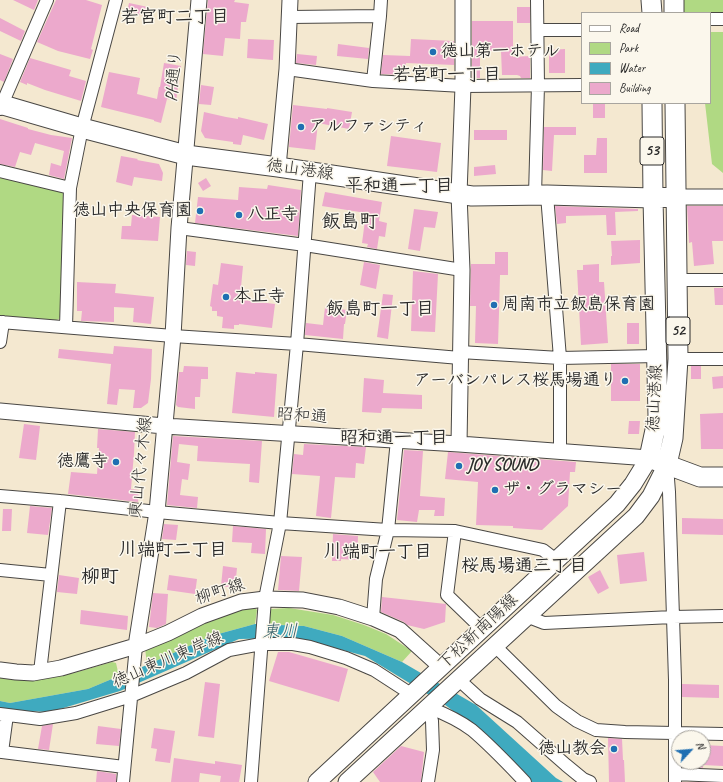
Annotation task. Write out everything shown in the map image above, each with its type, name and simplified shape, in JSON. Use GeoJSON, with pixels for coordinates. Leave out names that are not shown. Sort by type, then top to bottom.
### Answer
{"type":"FeatureCollection","features":[{"type":"Feature","properties":{"kind":"main road"},"geometry":{"type":"LineString","coordinates":[[651,0],[652,12]]}},
{"type":"Feature","properties":{"kind":"main road"},"geometry":{"type":"LineString","coordinates":[[674,0],[674,12]]}},
{"type":"Feature","properties":{"kind":"main road","name":"53"},"geometry":{"type":"LineString","coordinates":[[652,104],[653,198]]}},
{"type":"Feature","properties":{"kind":"main road","name":"53"},"geometry":{"type":"LineString","coordinates":[[675,104],[675,197]]}},
{"type":"Feature","properties":{"kind":"main road","name":"徳山港線"},"geometry":{"type":"LineString","coordinates":[[1,106],[186,155],[472,196],[541,195],[653,198],[675,197],[678,359],[673,438],[667,464]]}},
{"type":"Feature","properties":{"kind":"main road","name":"徳山港線"},"geometry":{"type":"LineString","coordinates":[[649,458],[658,416],[653,198]]}},
{"type":"Feature","properties":{"kind":"main road"},"geometry":{"type":"LineString","coordinates":[[649,458],[700,477],[723,477]]}},
{"type":"Feature","properties":{"kind":"main road","name":"下松新南陽線"},"geometry":{"type":"LineString","coordinates":[[317,782],[481,628],[617,504],[633,484],[649,458]]}},
{"type":"Feature","properties":{"kind":"main road","name":"下松新南陽線"},"geometry":{"type":"LineString","coordinates":[[347,782],[494,645],[636,516],[651,496],[667,464]]}},
{"type":"Feature","properties":{"kind":"street"},"geometry":{"type":"LineString","coordinates":[[1,106],[47,0]]}},
{"type":"Feature","properties":{"kind":"street"},"geometry":{"type":"LineString","coordinates":[[66,327],[70,188],[82,128],[116,0]]}},
{"type":"Feature","properties":{"kind":"street","name":"PH通り"},"geometry":{"type":"LineString","coordinates":[[186,155],[199,0]]}},
{"type":"Feature","properties":{"kind":"street"},"geometry":{"type":"LineString","coordinates":[[278,167],[287,69],[290,0]]}},
{"type":"Feature","properties":{"kind":"street"},"geometry":{"type":"LineString","coordinates":[[373,81],[380,16],[380,0]]}},
{"type":"Feature","properties":{"kind":"street"},"geometry":{"type":"LineString","coordinates":[[459,444],[462,270],[459,194],[463,86],[463,0]]}},
{"type":"Feature","properties":{"kind":"street"},"geometry":{"type":"LineString","coordinates":[[537,0],[541,195],[560,358],[560,452]]}},
{"type":"Feature","properties":{"kind":"street"},"geometry":{"type":"LineString","coordinates":[[290,16],[380,16]]}},
{"type":"Feature","properties":{"kind":"street"},"geometry":{"type":"LineString","coordinates":[[711,19],[723,19]]}},
{"type":"Feature","properties":{"kind":"street"},"geometry":{"type":"LineString","coordinates":[[538,30],[581,30]]}},
{"type":"Feature","properties":{"kind":"street"},"geometry":{"type":"LineString","coordinates":[[287,69],[373,81],[463,86],[581,85]]}},
{"type":"Feature","properties":{"kind":"street","name":"東山代々木線"},"geometry":{"type":"LineString","coordinates":[[123,782],[135,652],[157,512],[173,336],[179,228],[186,155]]}},
{"type":"Feature","properties":{"kind":"street"},"geometry":{"type":"LineString","coordinates":[[0,171],[70,188]]}},
{"type":"Feature","properties":{"kind":"street"},"geometry":{"type":"LineString","coordinates":[[251,782],[265,599],[280,523],[297,344],[310,172]]}},
{"type":"Feature","properties":{"kind":"street","name":"徳山港線"},"geometry":{"type":"LineString","coordinates":[[675,197],[723,197]]}},
{"type":"Feature","properties":{"kind":"street"},"geometry":{"type":"LineString","coordinates":[[179,228],[305,245],[462,270]]}},
{"type":"Feature","properties":{"kind":"street"},"geometry":{"type":"LineString","coordinates":[[677,280],[723,280]]}},
{"type":"Feature","properties":{"kind":"street"},"geometry":{"type":"LineString","coordinates":[[0,342],[2,322],[173,336],[460,355],[560,358],[657,356]]}},
{"type":"Feature","properties":{"kind":"street"},"geometry":{"type":"LineString","coordinates":[[678,359],[723,359]]}},
{"type":"Feature","properties":{"kind":"street","name":"昭和通"},"geometry":{"type":"LineString","coordinates":[[0,411],[164,426],[459,444],[649,458]]}},
{"type":"Feature","properties":{"kind":"street"},"geometry":{"type":"LineString","coordinates":[[373,618],[376,579],[388,530],[397,440]]}},
{"type":"Feature","properties":{"kind":"street"},"geometry":{"type":"LineString","coordinates":[[667,464],[675,680],[675,730]]}},
{"type":"Feature","properties":{"kind":"street"},"geometry":{"type":"LineString","coordinates":[[0,496],[280,523],[388,530],[455,531],[543,550],[556,560]]}},
{"type":"Feature","properties":{"kind":"street"},"geometry":{"type":"LineString","coordinates":[[40,672],[60,501]]}},
{"type":"Feature","properties":{"kind":"street"},"geometry":{"type":"LineString","coordinates":[[455,531],[447,594],[481,628]]}},
{"type":"Feature","properties":{"kind":"street"},"geometry":{"type":"LineString","coordinates":[[0,570],[51,575]]}},
{"type":"Feature","properties":{"kind":"street","name":"柳町線"},"geometry":{"type":"LineString","coordinates":[[0,670],[33,673],[135,652],[202,616],[241,602],[265,599],[303,600],[339,607],[373,618],[400,630],[441,667]]}},
{"type":"Feature","properties":{"kind":"street"},"geometry":{"type":"LineString","coordinates":[[526,616],[544,623],[723,616]]}},
{"type":"Feature","properties":{"kind":"street","name":"徳山東川東岸線"},"geometry":{"type":"LineString","coordinates":[[4,715],[40,719],[76,713],[186,673],[229,650],[261,644],[293,644],[310,647],[346,658],[374,670],[412,694]]}},
{"type":"Feature","properties":{"kind":"street"},"geometry":{"type":"LineString","coordinates":[[494,645],[556,706],[577,721],[596,730],[671,733]]}},
{"type":"Feature","properties":{"kind":"street"},"geometry":{"type":"LineString","coordinates":[[458,679],[480,699],[517,722],[566,765],[590,782]]}},
{"type":"Feature","properties":{"kind":"street"},"geometry":{"type":"LineString","coordinates":[[428,707],[432,721],[433,750],[428,782]]}},
{"type":"Feature","properties":{"kind":"street"},"geometry":{"type":"LineString","coordinates":[[428,707],[445,714],[471,730],[495,751],[525,782]]}},
{"type":"Feature","properties":{"kind":"street"},"geometry":{"type":"LineString","coordinates":[[4,715],[2,752],[124,767]]}},
{"type":"Feature","properties":{"kind":"street"},"geometry":{"type":"LineString","coordinates":[[711,734],[723,734]]}},
{"type":"Feature","properties":{"kind":"street"},"geometry":{"type":"LineString","coordinates":[[675,778],[723,776]]}},
{"type":"Feature","properties":{"kind":"green space"},"geometry":{"type":"Polygon","coordinates":[[[678,0],[723,0],[723,13],[683,12],[678,6],[678,0]]]}},
{"type":"Feature","properties":{"kind":"green space"},"geometry":{"type":"Polygon","coordinates":[[[711,32],[723,32],[723,173],[712,164],[705,104],[711,104],[711,32]]]}},
{"type":"Feature","properties":{"kind":"green space"},"geometry":{"type":"Polygon","coordinates":[[[0,174],[64,191],[61,315],[59,319],[0,317],[0,174]]]}},
{"type":"Feature","properties":{"kind":"green space"},"geometry":{"type":"Polygon","coordinates":[[[253,606],[257,610],[255,624],[211,636],[147,665],[145,648],[208,619],[253,606]]]}},
{"type":"Feature","properties":{"kind":"green space"},"geometry":{"type":"Polygon","coordinates":[[[289,608],[333,615],[364,625],[386,634],[412,651],[402,662],[342,636],[304,626],[266,624],[268,611],[270,609],[289,608]]]}},
{"type":"Feature","properties":{"kind":"green space"},"geometry":{"type":"Polygon","coordinates":[[[112,662],[116,663],[119,676],[88,689],[10,703],[0,701],[0,676],[53,677],[74,673],[112,662]]]}},
{"type":"Feature","properties":{"kind":"water","name":"東川"},"geometry":{"type":"Polygon","coordinates":[[[255,624],[304,626],[342,636],[402,662],[476,705],[556,778],[563,782],[532,782],[491,740],[444,704],[365,656],[297,638],[239,639],[120,691],[50,712],[0,710],[0,701],[10,703],[88,689],[147,665],[211,636],[255,624]]]}},
{"type":"Feature","properties":{"kind":"building"},"geometry":{"type":"Polygon","coordinates":[[[13,0],[38,0],[34,10],[13,0]]]}},
{"type":"Feature","properties":{"kind":"building"},"geometry":{"type":"Polygon","coordinates":[[[56,0],[86,0],[102,5],[90,59],[58,51],[37,42],[56,0]]]}},
{"type":"Feature","properties":{"kind":"building"},"geometry":{"type":"Polygon","coordinates":[[[208,0],[235,0],[234,2],[249,4],[246,22],[241,22],[240,39],[225,38],[223,56],[203,54],[208,0]]]}},
{"type":"Feature","properties":{"kind":"building"},"geometry":{"type":"Polygon","coordinates":[[[129,3],[148,7],[146,16],[127,12],[129,3]]]}},
{"type":"Feature","properties":{"kind":"building"},"geometry":{"type":"Polygon","coordinates":[[[517,7],[530,7],[530,23],[517,23],[517,7]]]}},
{"type":"Feature","properties":{"kind":"building"},"geometry":{"type":"Polygon","coordinates":[[[0,18],[25,31],[21,41],[0,31],[0,18]]]}},
{"type":"Feature","properties":{"kind":"building"},"geometry":{"type":"Polygon","coordinates":[[[472,21],[513,21],[513,57],[530,56],[530,78],[521,78],[517,75],[502,75],[501,51],[480,51],[480,78],[472,78],[472,21]]]}},
{"type":"Feature","properties":{"kind":"building"},"geometry":{"type":"Polygon","coordinates":[[[248,39],[274,40],[273,60],[247,58],[248,39]]]}},
{"type":"Feature","properties":{"kind":"building","name":"徳山第一ホテル"},"geometry":{"type":"Polygon","coordinates":[[[411,39],[454,41],[454,65],[406,63],[405,75],[381,74],[383,55],[410,56],[411,39]]]}},
{"type":"Feature","properties":{"kind":"building"},"geometry":{"type":"Polygon","coordinates":[[[338,44],[369,48],[368,59],[337,56],[338,44]]]}},
{"type":"Feature","properties":{"kind":"building"},"geometry":{"type":"Polygon","coordinates":[[[565,49],[565,73],[549,73],[549,50],[565,49]]]}},
{"type":"Feature","properties":{"kind":"building"},"geometry":{"type":"Polygon","coordinates":[[[0,54],[13,59],[4,82],[0,80],[0,54]]]}},
{"type":"Feature","properties":{"kind":"building"},"geometry":{"type":"Polygon","coordinates":[[[297,54],[317,56],[316,65],[296,63],[297,54]]]}},
{"type":"Feature","properties":{"kind":"building"},"geometry":{"type":"Polygon","coordinates":[[[30,58],[71,70],[69,76],[86,81],[81,101],[20,82],[30,58]]]}},
{"type":"Feature","properties":{"kind":"building"},"geometry":{"type":"Polygon","coordinates":[[[164,63],[181,66],[176,101],[167,99],[161,123],[101,107],[109,72],[140,78],[137,94],[157,99],[164,63]]]}},
{"type":"Feature","properties":{"kind":"building"},"geometry":{"type":"Polygon","coordinates":[[[201,85],[214,87],[211,105],[199,104],[201,85]]]}},
{"type":"Feature","properties":{"kind":"building"},"geometry":{"type":"Polygon","coordinates":[[[593,104],[605,104],[605,118],[593,118],[593,104]]]}},
{"type":"Feature","properties":{"kind":"building","name":"アルファシティ"},"geometry":{"type":"Polygon","coordinates":[[[293,105],[352,112],[349,129],[318,123],[315,150],[289,147],[293,105]]]}},
{"type":"Feature","properties":{"kind":"building"},"geometry":{"type":"Polygon","coordinates":[[[204,112],[238,119],[238,117],[268,124],[264,140],[243,135],[241,145],[233,144],[233,142],[205,138],[201,131],[204,112]]]}},
{"type":"Feature","properties":{"kind":"building"},"geometry":{"type":"Polygon","coordinates":[[[0,119],[28,129],[51,135],[72,138],[64,179],[49,175],[51,163],[61,166],[64,151],[35,143],[31,155],[20,152],[15,167],[0,164],[0,119]]]}},
{"type":"Feature","properties":{"kind":"building"},"geometry":{"type":"Polygon","coordinates":[[[544,127],[576,127],[576,135],[554,135],[552,171],[543,170],[544,127]]]}},
{"type":"Feature","properties":{"kind":"building"},"geometry":{"type":"Polygon","coordinates":[[[474,130],[507,130],[507,140],[474,140],[474,130]]]}},
{"type":"Feature","properties":{"kind":"building"},"geometry":{"type":"Polygon","coordinates":[[[391,136],[441,143],[437,172],[387,166],[391,136]]]}},
{"type":"Feature","properties":{"kind":"building"},"geometry":{"type":"Polygon","coordinates":[[[597,138],[607,138],[607,173],[584,173],[584,155],[596,155],[597,138]]]}},
{"type":"Feature","properties":{"kind":"building"},"geometry":{"type":"Polygon","coordinates":[[[121,156],[159,164],[163,173],[162,181],[134,177],[132,186],[116,182],[121,156]]]}},
{"type":"Feature","properties":{"kind":"building"},"geometry":{"type":"Polygon","coordinates":[[[495,165],[496,174],[474,176],[474,167],[495,165]]]}},
{"type":"Feature","properties":{"kind":"building"},"geometry":{"type":"Polygon","coordinates":[[[206,178],[211,186],[203,191],[198,183],[206,178]]]}},
{"type":"Feature","properties":{"kind":"building"},"geometry":{"type":"Polygon","coordinates":[[[268,185],[301,190],[298,236],[195,223],[198,197],[238,200],[239,187],[267,189],[268,185]]]}},
{"type":"Feature","properties":{"kind":"building"},"geometry":{"type":"Polygon","coordinates":[[[325,192],[382,202],[379,221],[387,223],[385,237],[379,236],[377,249],[367,247],[368,244],[362,243],[366,213],[322,206],[325,192]]]}},
{"type":"Feature","properties":{"kind":"building"},"geometry":{"type":"Polygon","coordinates":[[[555,206],[638,209],[638,211],[615,212],[616,235],[607,235],[606,215],[566,216],[566,223],[557,224],[555,206]]]}},
{"type":"Feature","properties":{"kind":"building"},"geometry":{"type":"Polygon","coordinates":[[[687,206],[723,206],[723,241],[712,241],[714,264],[694,266],[692,242],[689,243],[687,206]]]}},
{"type":"Feature","properties":{"kind":"building"},"geometry":{"type":"Polygon","coordinates":[[[414,209],[438,212],[435,228],[424,227],[420,251],[408,249],[414,209]]]}},
{"type":"Feature","properties":{"kind":"building"},"geometry":{"type":"Polygon","coordinates":[[[132,215],[160,217],[158,241],[121,239],[122,226],[131,226],[132,215]]]}},
{"type":"Feature","properties":{"kind":"building"},"geometry":{"type":"Polygon","coordinates":[[[640,240],[640,263],[611,265],[611,241],[640,240]]]}},
{"type":"Feature","properties":{"kind":"building"},"geometry":{"type":"Polygon","coordinates":[[[187,251],[196,252],[195,266],[186,265],[187,251]]]}},
{"type":"Feature","properties":{"kind":"building"},"geometry":{"type":"Polygon","coordinates":[[[495,252],[508,252],[508,275],[500,275],[498,344],[475,343],[476,306],[470,306],[471,264],[495,264],[495,252]]]}},
{"type":"Feature","properties":{"kind":"building"},"geometry":{"type":"Polygon","coordinates":[[[364,262],[380,265],[376,289],[360,285],[364,262]]]}},
{"type":"Feature","properties":{"kind":"building"},"geometry":{"type":"Polygon","coordinates":[[[221,263],[243,266],[241,287],[243,287],[242,300],[275,304],[272,328],[239,324],[234,325],[234,329],[222,328],[223,317],[217,316],[217,311],[212,311],[212,307],[210,306],[213,284],[218,285],[221,263]]]}},
{"type":"Feature","properties":{"kind":"building"},"geometry":{"type":"Polygon","coordinates":[[[599,264],[599,282],[604,282],[608,343],[581,345],[577,270],[583,270],[583,265],[599,264]]]}},
{"type":"Feature","properties":{"kind":"building"},"geometry":{"type":"Polygon","coordinates":[[[413,271],[438,274],[435,332],[411,331],[413,271]]]}},
{"type":"Feature","properties":{"kind":"building"},"geometry":{"type":"Polygon","coordinates":[[[77,282],[116,284],[115,293],[154,297],[151,324],[133,322],[134,308],[114,307],[114,322],[81,321],[82,311],[77,311],[77,282]]]}},
{"type":"Feature","properties":{"kind":"building"},"geometry":{"type":"Polygon","coordinates":[[[714,288],[723,288],[723,305],[715,305],[714,288]]]}},
{"type":"Feature","properties":{"kind":"building"},"geometry":{"type":"Polygon","coordinates":[[[383,294],[393,295],[388,339],[377,337],[383,294]]]}},
{"type":"Feature","properties":{"kind":"building"},"geometry":{"type":"Polygon","coordinates":[[[325,307],[347,310],[343,339],[305,335],[306,323],[323,325],[325,307]]]}},
{"type":"Feature","properties":{"kind":"building"},"geometry":{"type":"Polygon","coordinates":[[[627,323],[639,323],[639,344],[627,344],[627,323]]]}},
{"type":"Feature","properties":{"kind":"building"},"geometry":{"type":"Polygon","coordinates":[[[114,346],[152,349],[151,379],[148,403],[141,408],[133,408],[135,390],[119,389],[117,405],[107,404],[111,364],[58,358],[59,349],[113,354],[114,346]]]}},
{"type":"Feature","properties":{"kind":"building","name":"アーバンパレス桜馬場通り"},"geometry":{"type":"Polygon","coordinates":[[[611,364],[640,364],[640,401],[611,401],[611,364]]]}},
{"type":"Feature","properties":{"kind":"building"},"geometry":{"type":"Polygon","coordinates":[[[184,366],[208,367],[208,379],[201,379],[200,397],[195,397],[195,409],[178,407],[176,405],[179,372],[183,372],[184,366]]]}},
{"type":"Feature","properties":{"kind":"building"},"geometry":{"type":"Polygon","coordinates":[[[691,366],[701,366],[701,379],[691,379],[691,366]]]}},
{"type":"Feature","properties":{"kind":"building"},"geometry":{"type":"Polygon","coordinates":[[[236,372],[277,374],[274,417],[232,413],[236,372]]]}},
{"type":"Feature","properties":{"kind":"building"},"geometry":{"type":"Polygon","coordinates":[[[723,376],[723,388],[713,389],[712,377],[723,376]]]}},
{"type":"Feature","properties":{"kind":"building"},"geometry":{"type":"Polygon","coordinates":[[[364,378],[384,380],[383,393],[422,395],[422,409],[382,408],[381,413],[362,412],[364,378]]]}},
{"type":"Feature","properties":{"kind":"building"},"geometry":{"type":"Polygon","coordinates":[[[723,413],[723,449],[701,449],[700,414],[723,413]]]}},
{"type":"Feature","properties":{"kind":"building"},"geometry":{"type":"Polygon","coordinates":[[[629,421],[640,421],[639,434],[628,434],[629,421]]]}},
{"type":"Feature","properties":{"kind":"building"},"geometry":{"type":"Polygon","coordinates":[[[24,424],[40,426],[36,460],[19,458],[24,424]]]}},
{"type":"Feature","properties":{"kind":"building"},"geometry":{"type":"Polygon","coordinates":[[[98,429],[135,432],[131,489],[139,490],[138,502],[68,494],[71,472],[97,474],[99,448],[97,448],[98,429]]]}},
{"type":"Feature","properties":{"kind":"building"},"geometry":{"type":"Polygon","coordinates":[[[173,436],[262,441],[259,483],[249,482],[250,464],[197,461],[198,446],[179,444],[177,462],[190,464],[188,480],[182,479],[180,495],[198,497],[197,508],[167,505],[173,436]]]}},
{"type":"Feature","properties":{"kind":"building"},"geometry":{"type":"Polygon","coordinates":[[[304,444],[366,447],[364,464],[356,463],[355,478],[335,477],[331,518],[316,516],[320,476],[292,474],[294,454],[303,455],[304,444]]]}},
{"type":"Feature","properties":{"kind":"building"},"geometry":{"type":"Polygon","coordinates":[[[404,450],[423,451],[420,496],[445,498],[444,516],[434,516],[435,510],[419,510],[417,522],[397,520],[404,450]]]}},
{"type":"Feature","properties":{"kind":"building"},"geometry":{"type":"Polygon","coordinates":[[[448,452],[576,462],[575,472],[570,472],[568,506],[542,530],[513,528],[513,526],[476,525],[478,482],[445,479],[448,452]]]}},
{"type":"Feature","properties":{"kind":"building"},"geometry":{"type":"Polygon","coordinates":[[[30,506],[52,508],[48,535],[27,533],[30,506]]]}},
{"type":"Feature","properties":{"kind":"building"},"geometry":{"type":"Polygon","coordinates":[[[3,509],[12,509],[11,531],[2,531],[3,509]]]}},
{"type":"Feature","properties":{"kind":"building"},"geometry":{"type":"Polygon","coordinates":[[[682,518],[723,519],[723,535],[682,534],[682,518]]]}},
{"type":"Feature","properties":{"kind":"building"},"geometry":{"type":"Polygon","coordinates":[[[164,524],[178,525],[176,540],[162,539],[164,524]]]}},
{"type":"Feature","properties":{"kind":"building"},"geometry":{"type":"Polygon","coordinates":[[[233,526],[266,529],[265,554],[251,553],[252,543],[232,542],[233,526]]]}},
{"type":"Feature","properties":{"kind":"building"},"geometry":{"type":"Polygon","coordinates":[[[333,534],[358,536],[357,560],[341,559],[341,561],[332,561],[333,534]]]}},
{"type":"Feature","properties":{"kind":"building"},"geometry":{"type":"Polygon","coordinates":[[[644,552],[647,581],[620,584],[617,555],[644,552]]]}},
{"type":"Feature","properties":{"kind":"building"},"geometry":{"type":"Polygon","coordinates":[[[281,556],[302,557],[299,591],[278,590],[281,556]]]}},
{"type":"Feature","properties":{"kind":"building"},"geometry":{"type":"Polygon","coordinates":[[[223,566],[237,568],[235,588],[221,586],[223,566]]]}},
{"type":"Feature","properties":{"kind":"building"},"geometry":{"type":"Polygon","coordinates":[[[600,570],[609,588],[598,594],[588,577],[600,570]]]}},
{"type":"Feature","properties":{"kind":"building"},"geometry":{"type":"Polygon","coordinates":[[[59,575],[79,578],[77,594],[57,592],[59,575]]]}},
{"type":"Feature","properties":{"kind":"building"},"geometry":{"type":"Polygon","coordinates":[[[169,575],[197,579],[195,594],[167,590],[169,575]]]}},
{"type":"Feature","properties":{"kind":"building"},"geometry":{"type":"Polygon","coordinates":[[[153,593],[168,594],[166,624],[157,628],[149,627],[153,593]]]}},
{"type":"Feature","properties":{"kind":"building"},"geometry":{"type":"Polygon","coordinates":[[[382,597],[446,604],[445,622],[424,629],[407,625],[404,622],[381,612],[382,597]]]}},
{"type":"Feature","properties":{"kind":"building"},"geometry":{"type":"Polygon","coordinates":[[[81,610],[128,616],[127,630],[80,624],[81,610]]]}},
{"type":"Feature","properties":{"kind":"building"},"geometry":{"type":"Polygon","coordinates":[[[278,652],[289,652],[348,669],[339,702],[269,681],[278,652]]]}},
{"type":"Feature","properties":{"kind":"building"},"geometry":{"type":"Polygon","coordinates":[[[205,682],[220,684],[214,738],[198,736],[205,682]]]}},
{"type":"Feature","properties":{"kind":"building"},"geometry":{"type":"Polygon","coordinates":[[[682,684],[719,685],[719,698],[682,697],[682,684]]]}},
{"type":"Feature","properties":{"kind":"building"},"geometry":{"type":"Polygon","coordinates":[[[53,724],[49,750],[38,749],[42,726],[53,724]]]}},
{"type":"Feature","properties":{"kind":"building"},"geometry":{"type":"Polygon","coordinates":[[[98,726],[121,729],[119,746],[96,744],[98,726]]]}},
{"type":"Feature","properties":{"kind":"building"},"geometry":{"type":"Polygon","coordinates":[[[154,728],[175,731],[170,763],[155,761],[157,749],[151,748],[154,728]]]}},
{"type":"Feature","properties":{"kind":"building"},"geometry":{"type":"Polygon","coordinates":[[[608,738],[622,739],[625,782],[609,782],[608,738]]]}},
{"type":"Feature","properties":{"kind":"building"},"geometry":{"type":"Polygon","coordinates":[[[711,745],[723,746],[723,766],[711,765],[711,745]]]}},
{"type":"Feature","properties":{"kind":"building"},"geometry":{"type":"Polygon","coordinates":[[[401,746],[424,752],[421,782],[380,782],[373,772],[401,746]]]}},
{"type":"Feature","properties":{"kind":"building"},"geometry":{"type":"Polygon","coordinates":[[[174,758],[215,764],[215,761],[242,765],[239,782],[220,782],[221,776],[200,773],[199,782],[171,782],[174,758]]]}},
{"type":"Feature","properties":{"kind":"building"},"geometry":{"type":"Polygon","coordinates":[[[97,771],[116,774],[116,782],[96,782],[97,771]]]}},
{"type":"Feature","properties":{"kind":"place","name":"徳山第一ホテル"},"geometry":{"type":"Point","coordinates":[433,52]}},
{"type":"Feature","properties":{"kind":"place","name":"アルファシティ"},"geometry":{"type":"Point","coordinates":[301,127]}},
{"type":"Feature","properties":{"kind":"place","name":"徳山中央保育園"},"geometry":{"type":"Point","coordinates":[200,211]}},
{"type":"Feature","properties":{"kind":"place","name":"八正寺"},"geometry":{"type":"Point","coordinates":[239,215]}},
{"type":"Feature","properties":{"kind":"place","name":"本正寺"},"geometry":{"type":"Point","coordinates":[226,297]}},
{"type":"Feature","properties":{"kind":"place","name":"周南市立飯島保育園"},"geometry":{"type":"Point","coordinates":[494,305]}},
{"type":"Feature","properties":{"kind":"place","name":"アーバンパレス桜馬場通り"},"geometry":{"type":"Point","coordinates":[625,381]}},
{"type":"Feature","properties":{"kind":"place","name":"徳鷹寺"},"geometry":{"type":"Point","coordinates":[116,462]}},
{"type":"Feature","properties":{"kind":"place","name":"JOY SOUND"},"geometry":{"type":"Point","coordinates":[459,466]}},
{"type":"Feature","properties":{"kind":"place","name":"ザ・グラマシー"},"geometry":{"type":"Point","coordinates":[495,490]}},
{"type":"Feature","properties":{"kind":"place","name":"徳山教会"},"geometry":{"type":"Point","coordinates":[614,749]}},
{"type":"Feature","properties":{"kind":"district","name":"若宮町二丁目"},"geometry":{"type":"Point","coordinates":[175,17]}},
{"type":"Feature","properties":{"kind":"district","name":"若宮町一丁目"},"geometry":{"type":"Point","coordinates":[447,75]}},
{"type":"Feature","properties":{"kind":"district","name":"平和通一丁目"},"geometry":{"type":"Point","coordinates":[399,186]}},
{"type":"Feature","properties":{"kind":"district","name":"飯島町"},"geometry":{"type":"Point","coordinates":[350,222]}},
{"type":"Feature","properties":{"kind":"district","name":"飯島町一丁目"},"geometry":{"type":"Point","coordinates":[380,309]}},
{"type":"Feature","properties":{"kind":"district","name":"昭和通一丁目"},"geometry":{"type":"Point","coordinates":[394,438]}},
{"type":"Feature","properties":{"kind":"district","name":"川端町二丁目"},"geometry":{"type":"Point","coordinates":[173,550]}},
{"type":"Feature","properties":{"kind":"district","name":"川端町一丁目"},"geometry":{"type":"Point","coordinates":[378,552]}},
{"type":"Feature","properties":{"kind":"district","name":"桜馬場通三丁目"},"geometry":{"type":"Point","coordinates":[524,566]}},
{"type":"Feature","properties":{"kind":"district","name":"柳町"},"geometry":{"type":"Point","coordinates":[100,577]}}]}
